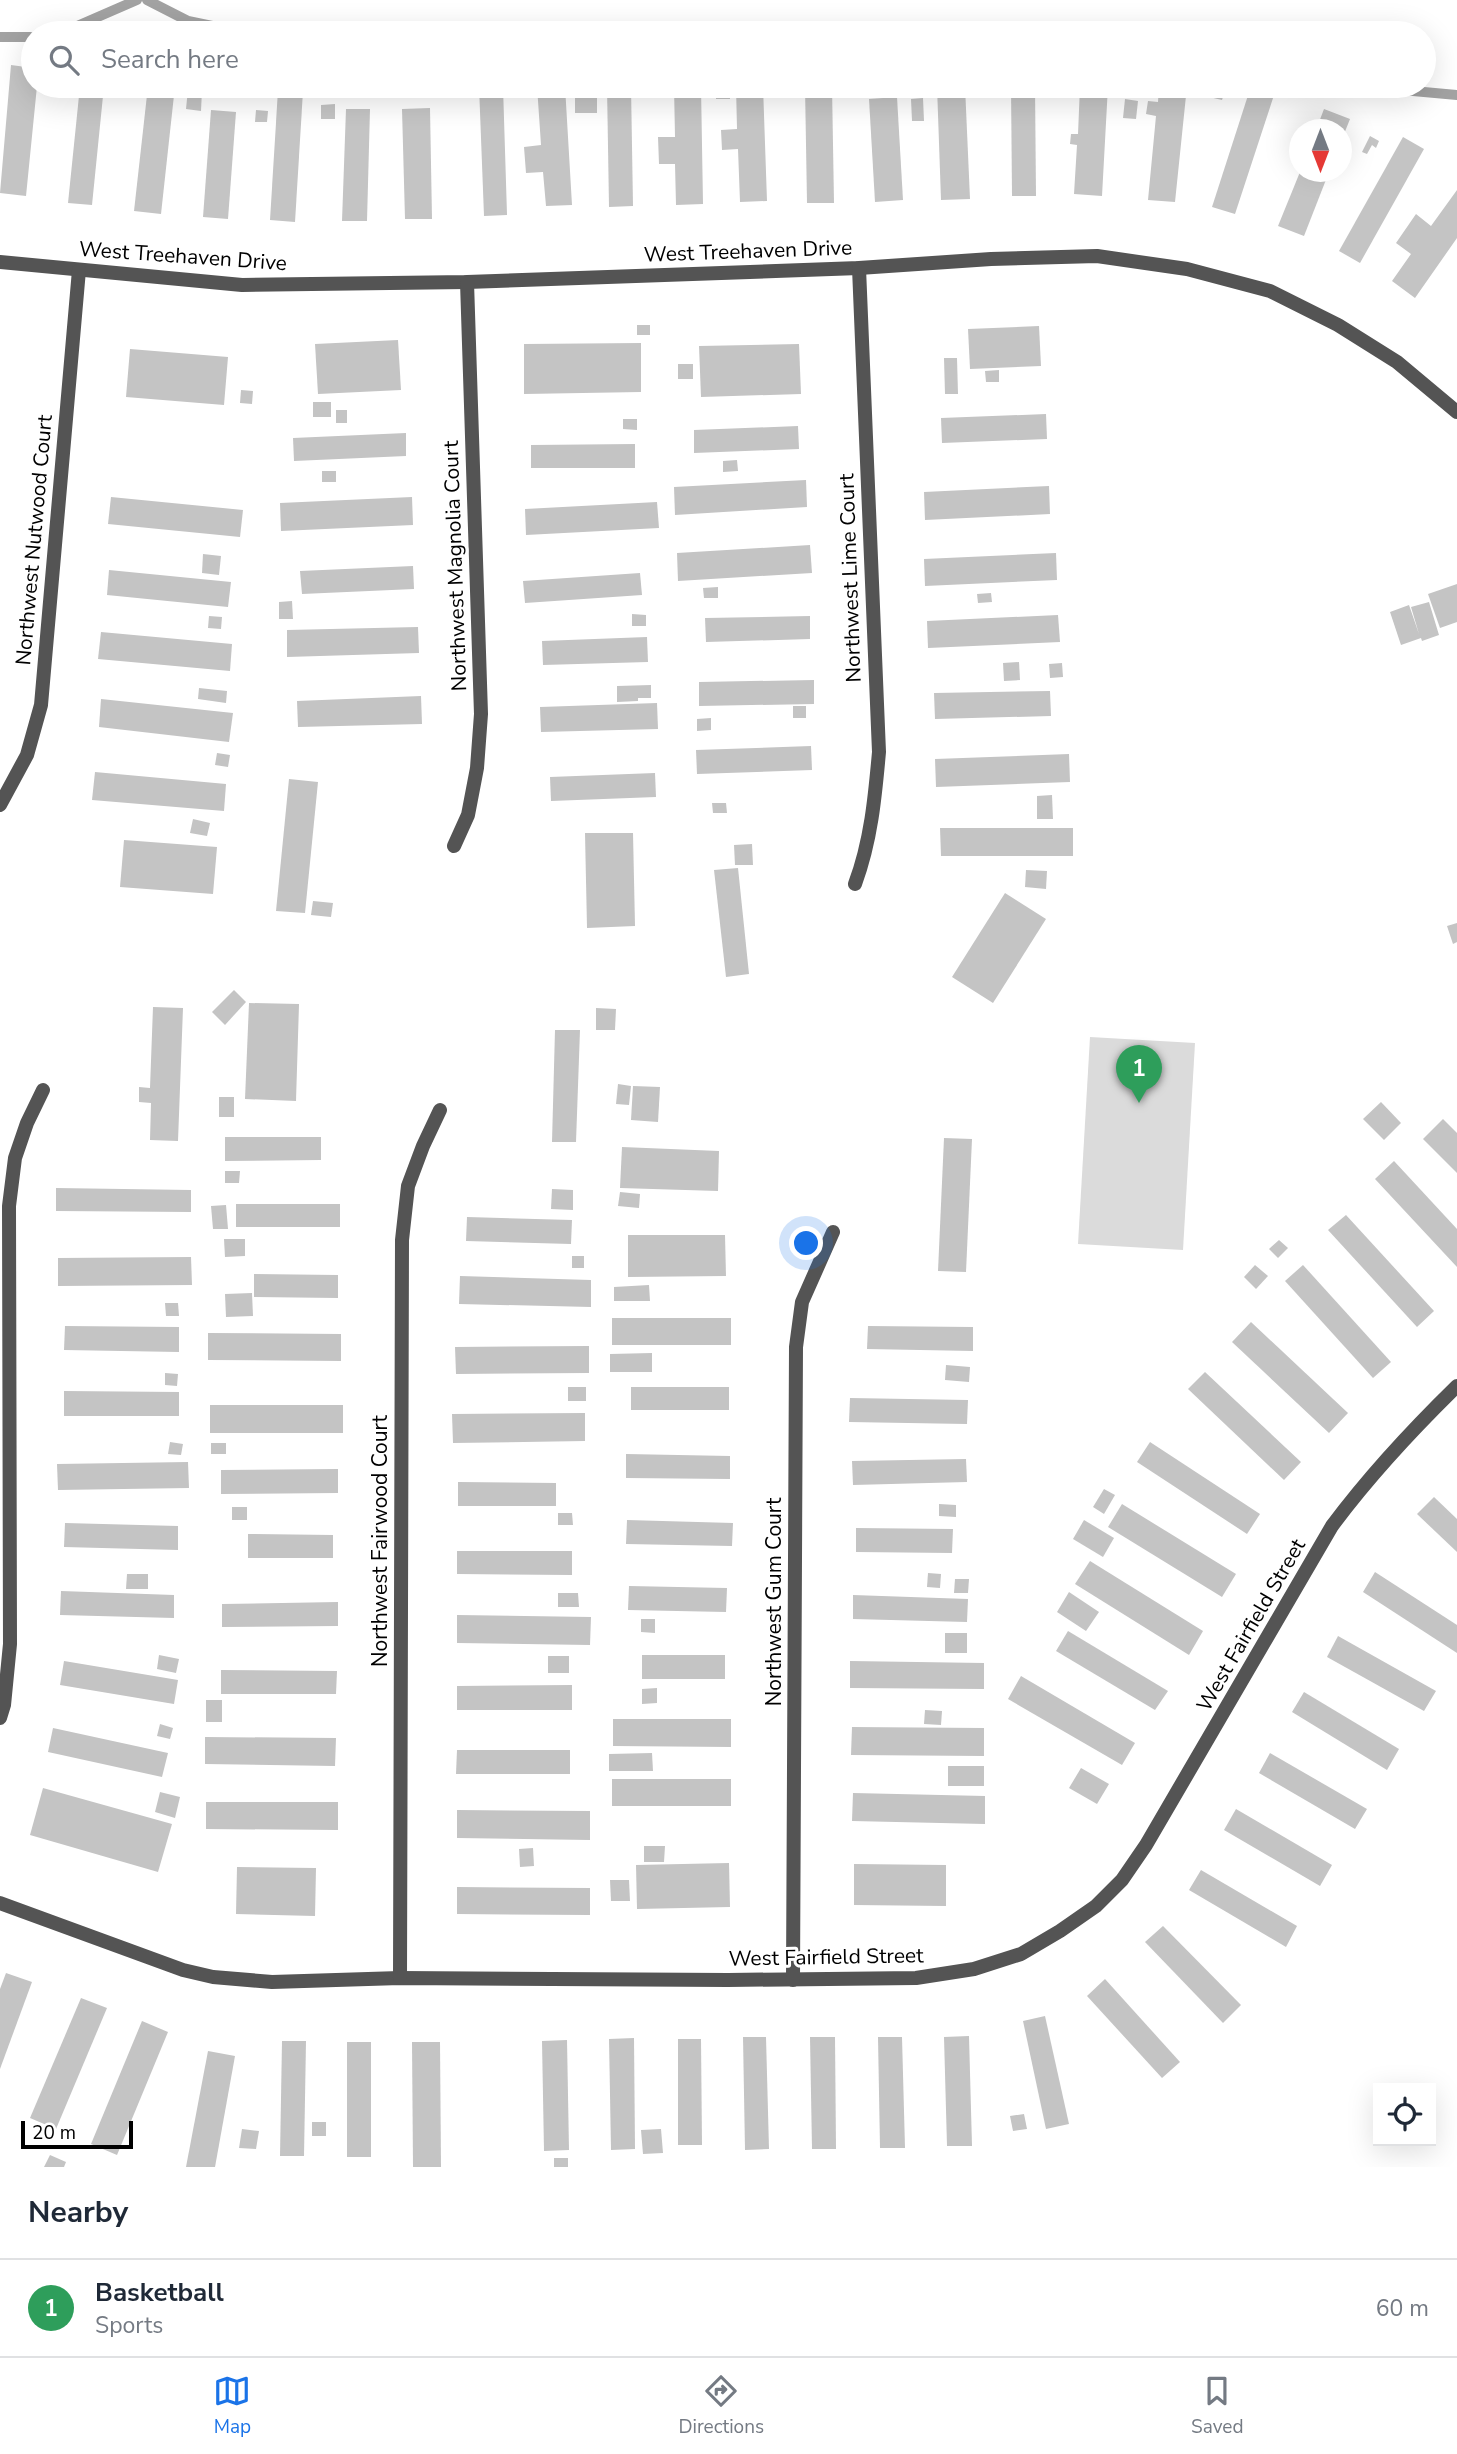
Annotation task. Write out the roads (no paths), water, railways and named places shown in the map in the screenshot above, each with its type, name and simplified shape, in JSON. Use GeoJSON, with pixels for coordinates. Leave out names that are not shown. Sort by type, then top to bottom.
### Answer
{"type":"FeatureCollection","features":[{"type":"Feature","properties":{"kind":"lane","name":"West Treehaven Drive"},"geometry":{"type":"LineString","coordinates":[[0,262],[242,285],[467,282],[859,268],[991,259],[1097,256],[1187,269],[1270,291],[1338,325],[1397,362],[1457,412]]}},
{"type":"Feature","properties":{"kind":"lane","name":"Northwest Lime Court"},"geometry":{"type":"LineString","coordinates":[[855,884],[865,856],[879,752],[859,268]]}},
{"type":"Feature","properties":{"kind":"lane","name":"Northwest Nutwood Court"},"geometry":{"type":"LineString","coordinates":[[0,805],[27,755],[41,705],[79,270]]}},
{"type":"Feature","properties":{"kind":"lane","name":"Northwest Magnolia Court"},"geometry":{"type":"LineString","coordinates":[[454,846],[468,815],[477,768],[481,714],[467,282]]}},
{"type":"Feature","properties":{"kind":"lane"},"geometry":{"type":"LineString","coordinates":[[0,1718],[4,1706],[10,1644],[9,1206],[15,1158],[27,1123],[43,1090]]}},
{"type":"Feature","properties":{"kind":"lane","name":"Northwest Fairwood Court"},"geometry":{"type":"LineString","coordinates":[[400,1978],[402,1240],[408,1186],[422,1146],[440,1110]]}},
{"type":"Feature","properties":{"kind":"lane","name":"Northwest Gum Court"},"geometry":{"type":"LineString","coordinates":[[793,1980],[796,1347],[802,1302],[833,1232]]}},
{"type":"Feature","properties":{"kind":"lane","name":"West Fairfield Street"},"geometry":{"type":"LineString","coordinates":[[0,1903],[183,1970],[213,1977],[272,1982],[400,1978],[916,1978],[974,1969],[1021,1954],[1096,1906],[1122,1880],[1146,1845],[1332,1526],[1396,1446],[1457,1386]]}},
{"type":"Feature","properties":{"kind":"waterway"},"geometry":{"type":"LineString","coordinates":[[89,21],[137,0]]}},
{"type":"Feature","properties":{"kind":"waterway"},"geometry":{"type":"LineString","coordinates":[[147,0],[188,21]]}},
{"type":"Feature","properties":{"kind":"waterway"},"geometry":{"type":"LineString","coordinates":[[0,37],[21,37]]}},
{"type":"Feature","properties":{"kind":"waterway"},"geometry":{"type":"LineString","coordinates":[[1436,93],[1457,95]]}},
{"type":"Feature","properties":{"kind":"place","name":"Basketball"},"geometry":{"type":"Point","coordinates":[1139,1103]}}]}
